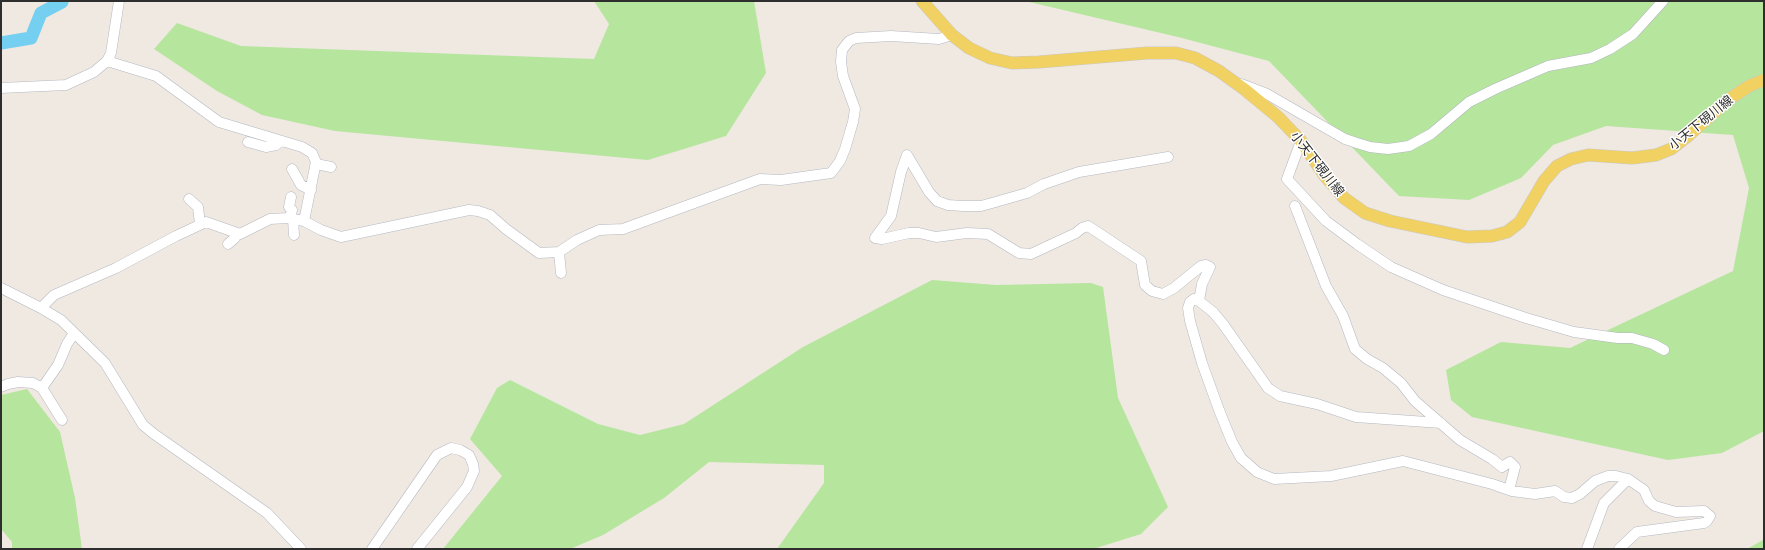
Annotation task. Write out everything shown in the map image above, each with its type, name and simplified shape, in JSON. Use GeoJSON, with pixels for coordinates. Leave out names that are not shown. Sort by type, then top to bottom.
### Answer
{"type":"FeatureCollection","features":[{"type":"Feature","properties":{"kind":"main road","name":"小天下硯川線"},"geometry":{"type":"LineString","coordinates":[[922,1],[952,35],[968,48],[990,58],[1012,63],[1147,53],[1176,53],[1195,58],[1219,71],[1278,117],[1301,141],[1325,176],[1344,198],[1365,213],[1390,221],[1467,236],[1492,236],[1507,232],[1520,222],[1544,182],[1557,166],[1571,159],[1588,156],[1632,158],[1656,155],[1666,151],[1689,136],[1728,100],[1749,86],[1764,80]]}},
{"type":"Feature","properties":{"kind":"street"},"geometry":{"type":"LineString","coordinates":[[1,88],[66,85],[94,72],[107,61],[111,53],[119,1]]}},
{"type":"Feature","properties":{"kind":"street"},"geometry":{"type":"LineString","coordinates":[[1219,71],[1240,83],[1293,107],[1345,138],[1370,147],[1388,149],[1409,146],[1431,134],[1469,102],[1495,89],[1548,66],[1591,58],[1610,49],[1633,34],[1664,1]]}},
{"type":"Feature","properties":{"kind":"street"},"geometry":{"type":"LineString","coordinates":[[41,308],[54,295],[116,268],[206,222],[240,234],[270,219],[291,219],[304,221],[321,230],[341,237],[469,210],[478,210],[490,214],[506,229],[539,253],[559,252],[577,240],[599,230],[623,229],[760,179],[781,180],[831,173],[843,155],[854,116],[854,109],[843,76],[841,62],[842,50],[849,41],[856,38],[891,36],[939,39],[952,35]]}},
{"type":"Feature","properties":{"kind":"street"},"geometry":{"type":"LineString","coordinates":[[107,61],[156,76],[220,122],[302,146],[312,153],[316,164],[304,221]]}},
{"type":"Feature","properties":{"kind":"street"},"geometry":{"type":"LineString","coordinates":[[248,142],[266,147],[276,146],[281,141]]}},
{"type":"Feature","properties":{"kind":"street"},"geometry":{"type":"LineString","coordinates":[[1301,141],[1287,179],[1326,221],[1391,267],[1443,290],[1526,318],[1574,332],[1618,338],[1632,338],[1653,344],[1664,350]]}},
{"type":"Feature","properties":{"kind":"street"},"geometry":{"type":"LineString","coordinates":[[1168,157],[1079,172],[1044,184],[1027,193],[981,206],[963,206],[948,205],[937,201],[929,192],[907,155],[901,172],[891,216],[875,238],[882,239],[909,233],[944,237],[967,233],[988,234],[1008,248],[1019,253],[1031,254],[1088,226],[1141,261],[1145,285],[1152,291],[1163,294],[1174,288],[1200,266],[1206,265],[1210,267],[1202,284],[1199,301]]}},
{"type":"Feature","properties":{"kind":"street"},"geometry":{"type":"LineString","coordinates":[[316,164],[331,167]]}},
{"type":"Feature","properties":{"kind":"street"},"geometry":{"type":"LineString","coordinates":[[292,170],[301,185],[311,190]]}},
{"type":"Feature","properties":{"kind":"street"},"geometry":{"type":"LineString","coordinates":[[291,197],[289,207],[292,210],[291,219],[294,235]]}},
{"type":"Feature","properties":{"kind":"street"},"geometry":{"type":"LineString","coordinates":[[189,199],[198,207],[200,224]]}},
{"type":"Feature","properties":{"kind":"street"},"geometry":{"type":"LineString","coordinates":[[1326,221],[1295,206],[1326,286],[1343,316],[1356,349],[1367,359],[1383,368],[1401,383],[1415,401],[1460,440],[1492,459],[1502,468],[1510,462],[1515,467],[1509,490]]}},
{"type":"Feature","properties":{"kind":"street"},"geometry":{"type":"LineString","coordinates":[[228,244],[235,238],[235,233]]}},
{"type":"Feature","properties":{"kind":"street"},"geometry":{"type":"LineString","coordinates":[[559,252],[561,273]]}},
{"type":"Feature","properties":{"kind":"street"},"geometry":{"type":"LineString","coordinates":[[1,288],[61,320],[105,363],[115,377],[133,411],[143,425],[267,513],[301,549]]}},
{"type":"Feature","properties":{"kind":"street"},"geometry":{"type":"LineString","coordinates":[[1441,423],[1356,417],[1317,404],[1280,396],[1268,388],[1213,312],[1199,301],[1194,299],[1190,302],[1188,308],[1202,363],[1218,410],[1232,442],[1241,458],[1257,472],[1274,479],[1331,476],[1403,461],[1492,484],[1509,490],[1535,494],[1555,491],[1564,497],[1572,498],[1601,478],[1616,476],[1628,479],[1644,490],[1649,501],[1655,506],[1676,512],[1704,511],[1710,516],[1704,523],[1637,532],[1620,549]]}},
{"type":"Feature","properties":{"kind":"street"},"geometry":{"type":"LineString","coordinates":[[42,388],[58,365],[66,344],[74,333]]}},
{"type":"Feature","properties":{"kind":"street"},"geometry":{"type":"LineString","coordinates":[[1,387],[18,382],[33,383],[42,388],[62,420]]}},
{"type":"Feature","properties":{"kind":"street"},"geometry":{"type":"LineString","coordinates":[[372,549],[437,455],[451,448],[460,450],[468,455],[473,464],[474,471],[467,487],[418,549]]}},
{"type":"Feature","properties":{"kind":"street"},"geometry":{"type":"LineString","coordinates":[[1587,549],[1604,503],[1628,479]]}},
{"type":"Feature","properties":{"kind":"green space"},"geometry":{"type":"Polygon","coordinates":[[[594,1],[754,1],[766,73],[726,136],[648,160],[335,131],[262,115],[217,91],[154,49],[177,23],[241,46],[594,59],[609,24],[594,1]]]}},
{"type":"Feature","properties":{"kind":"green space"},"geometry":{"type":"Polygon","coordinates":[[[1025,1],[1764,1],[1764,431],[1722,453],[1668,460],[1472,417],[1451,400],[1446,370],[1501,342],[1570,348],[1733,271],[1749,188],[1733,135],[1606,126],[1553,145],[1521,178],[1469,200],[1399,196],[1269,61],[1178,37],[1025,1]]]}},
{"type":"Feature","properties":{"kind":"green space"},"geometry":{"type":"Polygon","coordinates":[[[932,280],[996,285],[1091,283],[1103,287],[1118,398],[1168,507],[1141,534],[1093,549],[777,549],[824,483],[824,465],[709,462],[664,498],[603,535],[570,549],[443,549],[502,476],[470,439],[497,388],[510,380],[598,424],[640,435],[684,424],[803,347],[932,280]]]}},
{"type":"Feature","properties":{"kind":"green space"},"geometry":{"type":"Polygon","coordinates":[[[27,389],[60,432],[75,498],[82,549],[12,549],[12,542],[1,529],[1,395],[27,389]]]}},
{"type":"Feature","properties":{"kind":"green space"},"geometry":{"type":"Polygon","coordinates":[[[1763,540],[1764,549],[1747,549],[1763,540]]]}},
{"type":"Feature","properties":{"kind":"waterway"},"geometry":{"type":"LineString","coordinates":[[1,43],[31,38],[41,13],[62,2]]}}]}
